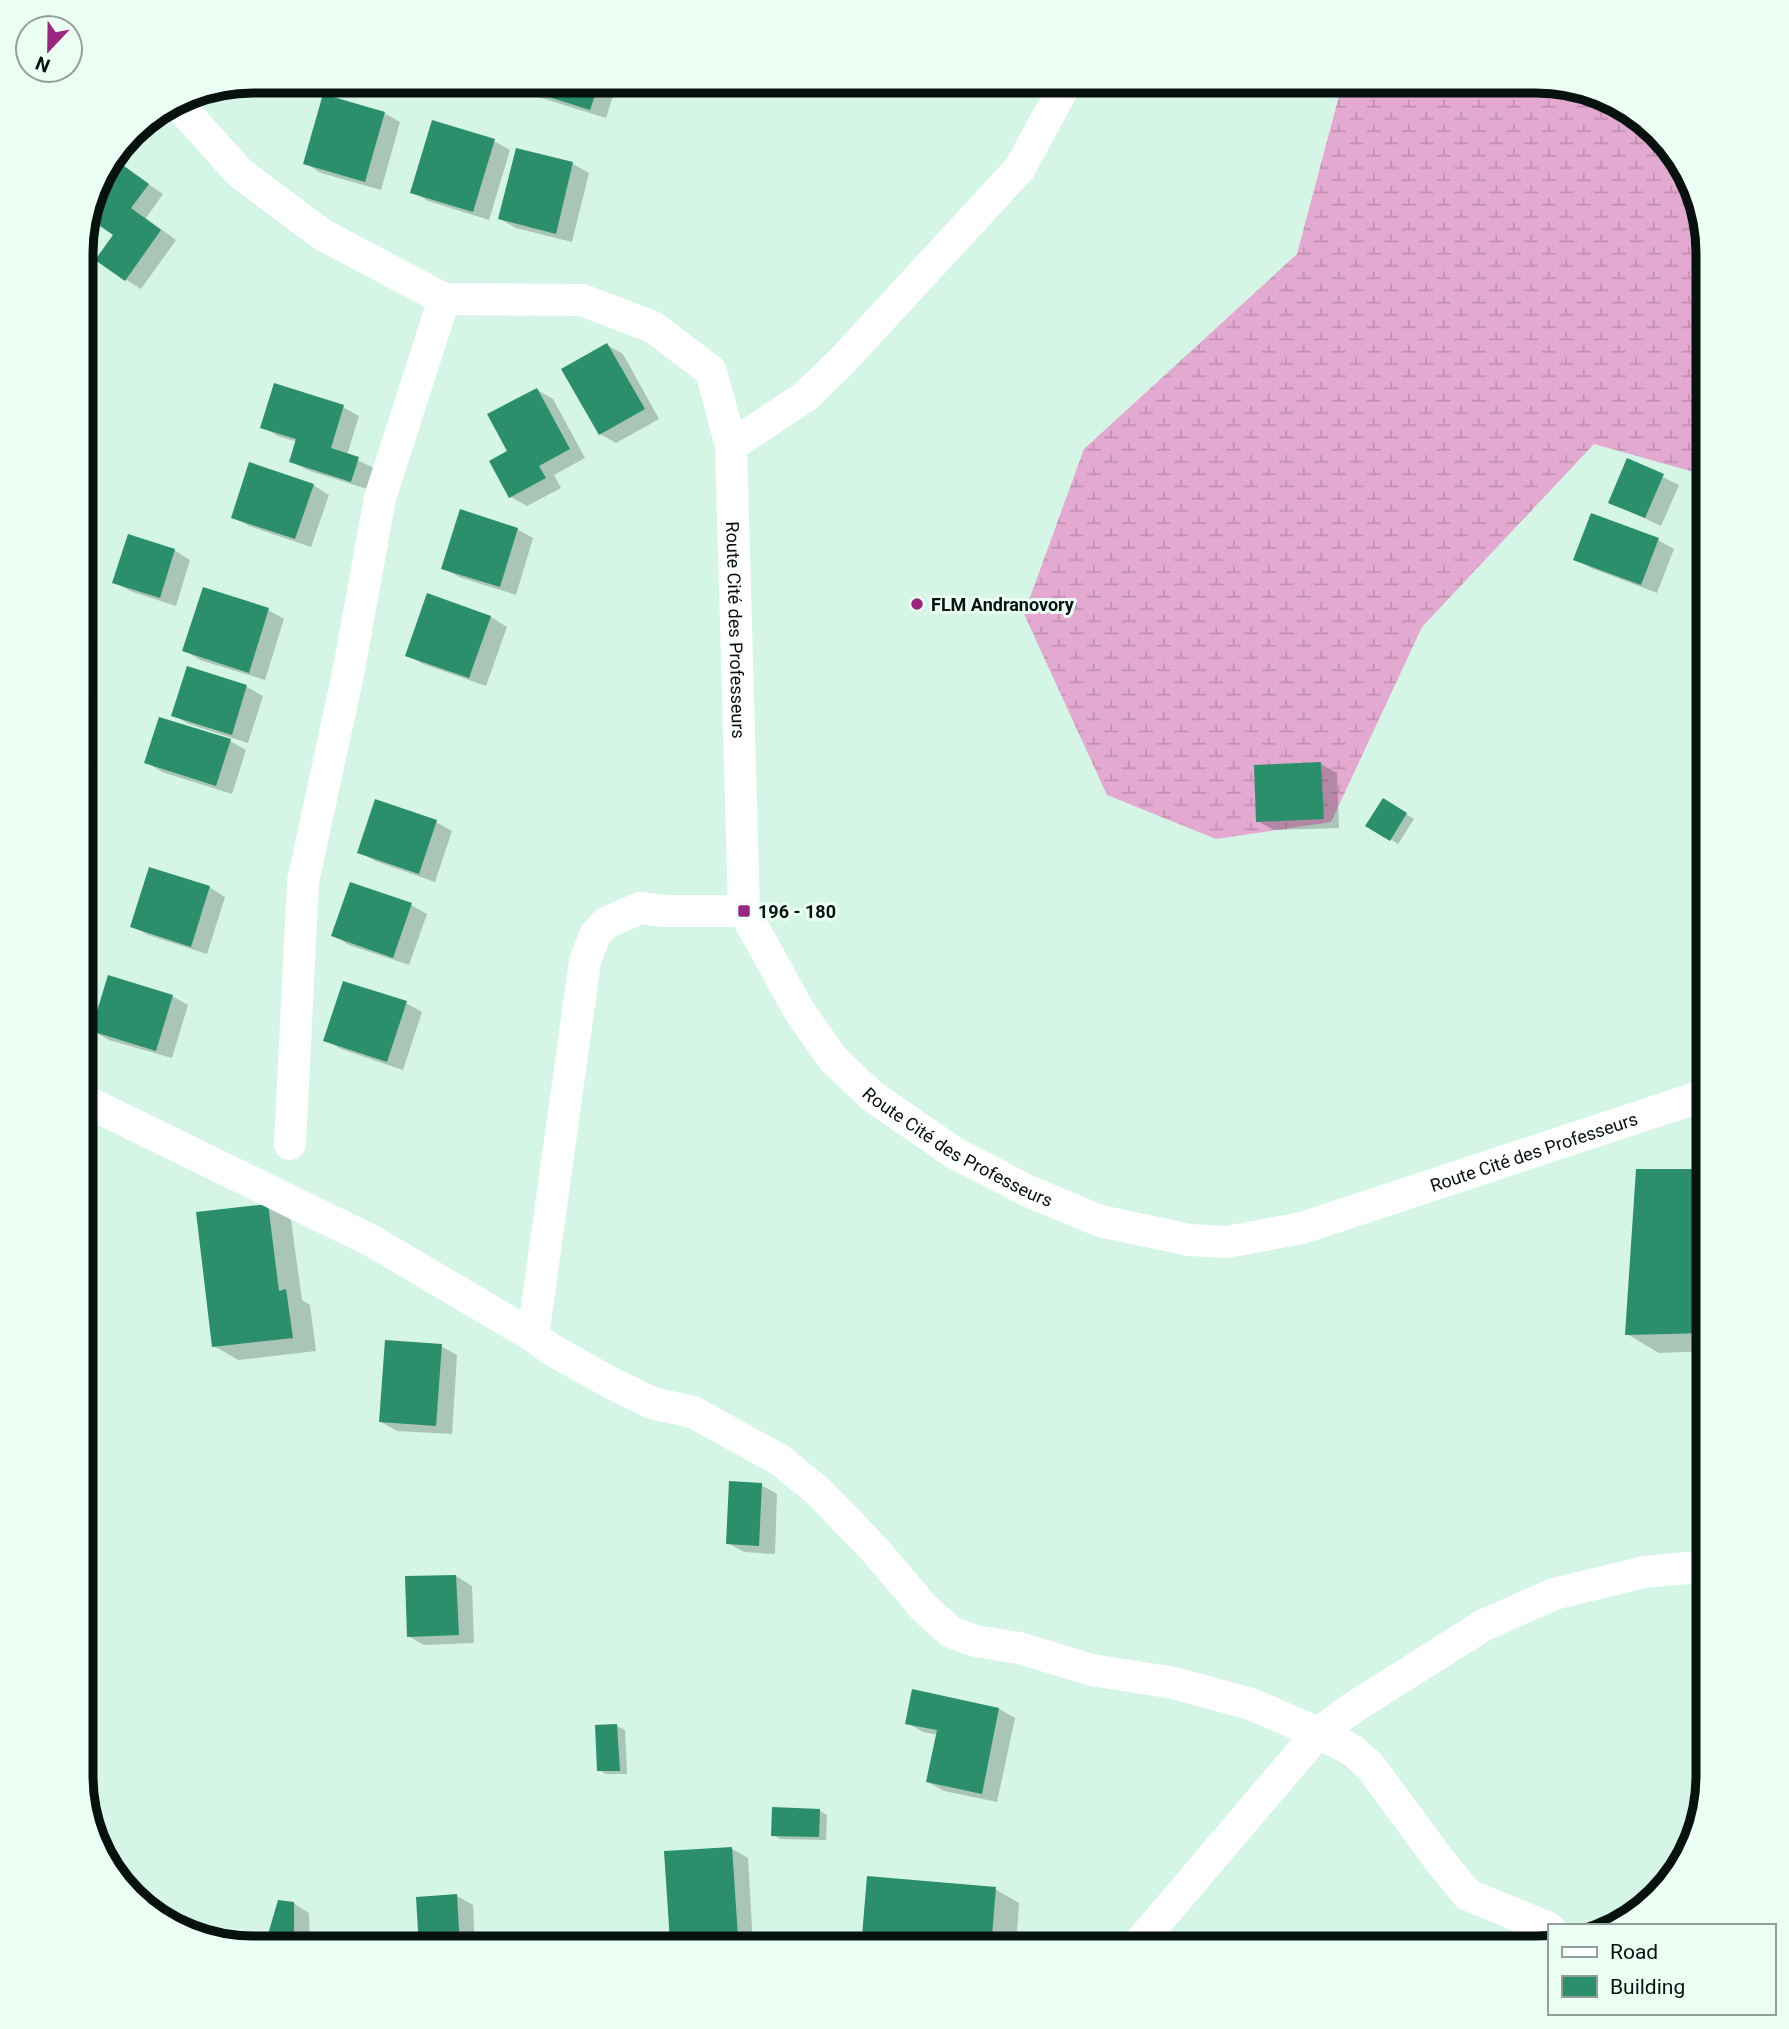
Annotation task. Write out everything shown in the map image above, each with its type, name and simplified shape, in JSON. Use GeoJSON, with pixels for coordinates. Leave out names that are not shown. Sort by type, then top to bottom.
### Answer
{"type":"FeatureCollection","features":[{"type":"Feature","properties":{"kind":"street"},"geometry":{"type":"LineString","coordinates":[[731,446],[806,396],[842,361],[1020,168],[1061,93]]}},
{"type":"Feature","properties":{"kind":"street"},"geometry":{"type":"LineString","coordinates":[[181,110],[240,173],[323,235],[444,299],[380,498],[349,669],[303,882],[290,1144]]}},
{"type":"Feature","properties":{"kind":"street","name":"Route Cité des Professeurs"},"geometry":{"type":"LineString","coordinates":[[444,299],[582,300],[653,327],[712,371],[731,446],[744,911],[800,1012],[833,1059],[872,1096],[953,1152],[1028,1191],[1100,1221],[1190,1240],[1227,1242],[1302,1228],[1696,1098]]}},
{"type":"Feature","properties":{"kind":"street"},"geometry":{"type":"LineString","coordinates":[[533,1336],[585,961],[594,935],[616,916],[640,908],[664,911],[744,911]]}},
{"type":"Feature","properties":{"kind":"street"},"geometry":{"type":"LineString","coordinates":[[93,1105],[372,1241],[613,1384],[652,1403],[693,1412],[780,1460],[819,1492],[874,1549],[925,1609],[951,1632],[975,1641],[1019,1648],[1092,1670],[1187,1686],[1251,1704],[1352,1750],[1370,1766],[1468,1895],[1548,1928]]}},
{"type":"Feature","properties":{"kind":"street"},"geometry":{"type":"LineString","coordinates":[[1145,1936],[1318,1733],[1354,1707],[1484,1625],[1554,1594],[1644,1572],[1696,1567]]}},
{"type":"Feature","properties":{"kind":"green space"},"geometry":{"type":"Polygon","coordinates":[[[1340,93],[1546,93],[1577,98],[1616,114],[1642,133],[1663,155],[1680,182],[1693,222],[1696,243],[1696,473],[1594,444],[1422,627],[1331,822],[1216,839],[1107,795],[1024,614],[1084,449],[1297,254],[1340,93]]]}},
{"type":"Feature","properties":{"kind":"building"},"geometry":{"type":"Polygon","coordinates":[[[536,93],[596,93],[590,110],[536,93]]]}},
{"type":"Feature","properties":{"kind":"building"},"geometry":{"type":"Polygon","coordinates":[[[323,94],[385,112],[365,182],[303,164],[323,94]]]}},
{"type":"Feature","properties":{"kind":"building"},"geometry":{"type":"Polygon","coordinates":[[[432,120],[495,139],[473,212],[410,193],[432,120]]]}},
{"type":"Feature","properties":{"kind":"building"},"geometry":{"type":"Polygon","coordinates":[[[516,148],[573,162],[556,234],[498,219],[516,148]]]}},
{"type":"Feature","properties":{"kind":"building"},"geometry":{"type":"Polygon","coordinates":[[[120,163],[149,184],[131,208],[161,230],[125,281],[95,260],[113,235],[96,223],[109,182],[120,163]]]}},
{"type":"Feature","properties":{"kind":"building"},"geometry":{"type":"Polygon","coordinates":[[[607,343],[645,409],[599,435],[561,369],[607,343]]]}},
{"type":"Feature","properties":{"kind":"building"},"geometry":{"type":"Polygon","coordinates":[[[274,383],[344,405],[331,448],[359,457],[351,482],[289,462],[296,439],[260,428],[274,383]]]}},
{"type":"Feature","properties":{"kind":"building"},"geometry":{"type":"Polygon","coordinates":[[[537,388],[570,449],[539,466],[546,478],[509,498],[489,461],[507,451],[487,414],[537,388]]]}},
{"type":"Feature","properties":{"kind":"building"},"geometry":{"type":"Polygon","coordinates":[[[1627,458],[1664,474],[1645,518],[1608,503],[1627,458]]]}},
{"type":"Feature","properties":{"kind":"building"},"geometry":{"type":"Polygon","coordinates":[[[249,462],[314,484],[295,539],[231,518],[249,462]]]}},
{"type":"Feature","properties":{"kind":"building"},"geometry":{"type":"Polygon","coordinates":[[[460,509],[518,528],[500,587],[441,569],[460,509]]]}},
{"type":"Feature","properties":{"kind":"building"},"geometry":{"type":"Polygon","coordinates":[[[1591,513],[1659,538],[1641,585],[1573,560],[1591,513]]]}},
{"type":"Feature","properties":{"kind":"building"},"geometry":{"type":"Polygon","coordinates":[[[128,534],[175,549],[160,598],[112,583],[128,534]]]}},
{"type":"Feature","properties":{"kind":"building"},"geometry":{"type":"Polygon","coordinates":[[[203,587],[269,608],[249,673],[182,651],[203,587]]]}},
{"type":"Feature","properties":{"kind":"building"},"geometry":{"type":"Polygon","coordinates":[[[427,593],[491,616],[469,678],[405,656],[427,593]]]}},
{"type":"Feature","properties":{"kind":"building"},"geometry":{"type":"Polygon","coordinates":[[[187,666],[247,685],[232,735],[171,716],[187,666]]]}},
{"type":"Feature","properties":{"kind":"building"},"geometry":{"type":"Polygon","coordinates":[[[159,717],[231,739],[216,786],[144,763],[159,717]]]}},
{"type":"Feature","properties":{"kind":"building"},"geometry":{"type":"Polygon","coordinates":[[[1321,762],[1324,819],[1256,822],[1254,765],[1321,762]]]}},
{"type":"Feature","properties":{"kind":"building"},"geometry":{"type":"Polygon","coordinates":[[[1383,798],[1407,813],[1390,841],[1365,826],[1383,798]]]}},
{"type":"Feature","properties":{"kind":"building"},"geometry":{"type":"Polygon","coordinates":[[[375,799],[437,820],[419,874],[357,853],[375,799]]]}},
{"type":"Feature","properties":{"kind":"building"},"geometry":{"type":"Polygon","coordinates":[[[149,867],[210,886],[191,947],[130,927],[149,867]]]}},
{"type":"Feature","properties":{"kind":"building"},"geometry":{"type":"Polygon","coordinates":[[[350,882],[412,903],[393,958],[331,936],[350,882]]]}},
{"type":"Feature","properties":{"kind":"building"},"geometry":{"type":"Polygon","coordinates":[[[108,975],[173,995],[156,1051],[93,1032],[108,975]]]}},
{"type":"Feature","properties":{"kind":"building"},"geometry":{"type":"Polygon","coordinates":[[[343,981],[407,1001],[387,1062],[323,1041],[343,981]]]}},
{"type":"Feature","properties":{"kind":"building"},"geometry":{"type":"Polygon","coordinates":[[[1636,1169],[1696,1169],[1696,1333],[1625,1335],[1636,1169]]]}},
{"type":"Feature","properties":{"kind":"building"},"geometry":{"type":"Polygon","coordinates":[[[268,1204],[279,1291],[286,1289],[293,1338],[212,1347],[196,1212],[268,1204]]]}},
{"type":"Feature","properties":{"kind":"building"},"geometry":{"type":"Polygon","coordinates":[[[385,1340],[442,1344],[436,1426],[379,1422],[385,1340]]]}},
{"type":"Feature","properties":{"kind":"building"},"geometry":{"type":"Polygon","coordinates":[[[729,1481],[762,1483],[759,1546],[726,1544],[729,1481]]]}},
{"type":"Feature","properties":{"kind":"building"},"geometry":{"type":"Polygon","coordinates":[[[456,1575],[459,1635],[407,1637],[405,1576],[456,1575]]]}},
{"type":"Feature","properties":{"kind":"building"},"geometry":{"type":"Polygon","coordinates":[[[912,1689],[999,1708],[982,1794],[926,1782],[937,1730],[905,1724],[912,1689]]]}},
{"type":"Feature","properties":{"kind":"building"},"geometry":{"type":"Polygon","coordinates":[[[617,1724],[620,1771],[597,1771],[595,1725],[617,1724]]]}},
{"type":"Feature","properties":{"kind":"building"},"geometry":{"type":"Polygon","coordinates":[[[772,1807],[820,1809],[819,1837],[771,1836],[772,1807]]]}},
{"type":"Feature","properties":{"kind":"building"},"geometry":{"type":"Polygon","coordinates":[[[732,1847],[738,1936],[670,1936],[664,1851],[732,1847]]]}},
{"type":"Feature","properties":{"kind":"building"},"geometry":{"type":"Polygon","coordinates":[[[867,1876],[996,1887],[992,1936],[862,1936],[867,1876]]]}},
{"type":"Feature","properties":{"kind":"building"},"geometry":{"type":"Polygon","coordinates":[[[457,1894],[459,1936],[418,1936],[416,1897],[457,1894]]]}},
{"type":"Feature","properties":{"kind":"building"},"geometry":{"type":"Polygon","coordinates":[[[278,1900],[294,1902],[294,1936],[268,1936],[278,1900]]]}},
{"type":"Feature","properties":{"kind":"place","name":"FLM Andranovory"},"geometry":{"type":"Point","coordinates":[917,604]}},
{"type":"Feature","properties":{"kind":"place","name":"196 - 180"},"geometry":{"type":"Point","coordinates":[744,911]}}]}
